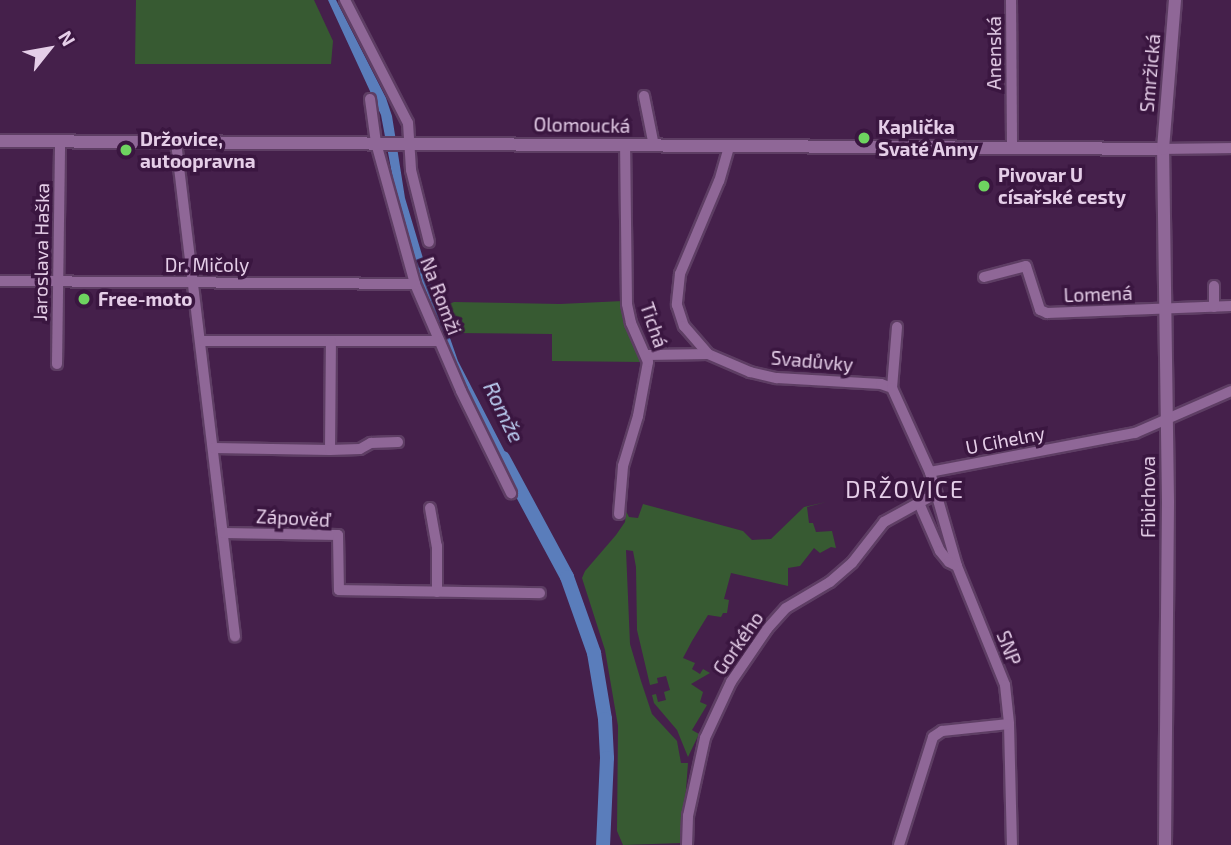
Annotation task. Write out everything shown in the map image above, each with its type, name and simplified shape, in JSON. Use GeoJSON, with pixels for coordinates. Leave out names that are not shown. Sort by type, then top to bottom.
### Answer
{"type":"FeatureCollection","features":[{"type":"Feature","properties":{"kind":"street","name":"Na Romži"},"geometry":{"type":"LineString","coordinates":[[345,0],[408,123],[411,170],[429,242]]}},
{"type":"Feature","properties":{"kind":"street","name":"Anenská"},"geometry":{"type":"LineString","coordinates":[[1011,0],[1012,148]]}},
{"type":"Feature","properties":{"kind":"street","name":"Smržická"},"geometry":{"type":"LineString","coordinates":[[1163,149],[1175,0]]}},
{"type":"Feature","properties":{"kind":"street"},"geometry":{"type":"LineString","coordinates":[[645,96],[654,146]]}},
{"type":"Feature","properties":{"kind":"street","name":"Na Romži"},"geometry":{"type":"LineString","coordinates":[[370,99],[376,143],[415,284],[438,341],[511,493]]}},
{"type":"Feature","properties":{"kind":"street","name":"Olomoucká"},"geometry":{"type":"LineString","coordinates":[[0,141],[1163,149]]}},
{"type":"Feature","properties":{"kind":"street","name":"Jaroslava Haška"},"geometry":{"type":"LineString","coordinates":[[57,364],[60,141]]}},
{"type":"Feature","properties":{"kind":"street"},"geometry":{"type":"LineString","coordinates":[[176,142],[235,636]]}},
{"type":"Feature","properties":{"kind":"street","name":"Tichá"},"geometry":{"type":"LineString","coordinates":[[618,513],[623,466],[646,384],[647,355],[631,323],[627,304],[625,145]]}},
{"type":"Feature","properties":{"kind":"street","name":"Svadůvky"},"geometry":{"type":"LineString","coordinates":[[729,147],[719,181],[683,264],[677,291],[682,321],[708,354],[750,372],[777,378],[881,384],[892,388]]}},
{"type":"Feature","properties":{"kind":"street"},"geometry":{"type":"LineString","coordinates":[[1163,149],[1231,148]]}},
{"type":"Feature","properties":{"kind":"street","name":"Fibichova"},"geometry":{"type":"LineString","coordinates":[[1163,149],[1166,420],[1165,845]]}},
{"type":"Feature","properties":{"kind":"street","name":"Lomená"},"geometry":{"type":"LineString","coordinates":[[984,277],[1026,266],[1040,310],[1047,313],[1164,310]]}},
{"type":"Feature","properties":{"kind":"street","name":"Dr. Mičoly"},"geometry":{"type":"LineString","coordinates":[[0,281],[415,284]]}},
{"type":"Feature","properties":{"kind":"street"},"geometry":{"type":"LineString","coordinates":[[1214,286],[1214,307]]}},
{"type":"Feature","properties":{"kind":"street"},"geometry":{"type":"LineString","coordinates":[[1164,310],[1231,306]]}},
{"type":"Feature","properties":{"kind":"street"},"geometry":{"type":"LineString","coordinates":[[897,327],[892,388],[930,472]]}},
{"type":"Feature","properties":{"kind":"street"},"geometry":{"type":"LineString","coordinates":[[201,341],[438,341]]}},
{"type":"Feature","properties":{"kind":"street"},"geometry":{"type":"LineString","coordinates":[[330,450],[331,341]]}},
{"type":"Feature","properties":{"kind":"street"},"geometry":{"type":"LineString","coordinates":[[647,355],[708,354]]}},
{"type":"Feature","properties":{"kind":"street","name":"U Cihelny"},"geometry":{"type":"LineString","coordinates":[[930,472],[1135,433],[1231,391]]}},
{"type":"Feature","properties":{"kind":"street"},"geometry":{"type":"LineString","coordinates":[[214,448],[330,450],[398,442]]}},
{"type":"Feature","properties":{"kind":"street","name":"SNP"},"geometry":{"type":"LineString","coordinates":[[930,472],[957,566],[1004,685],[1009,724],[1012,845]]}},
{"type":"Feature","properties":{"kind":"street","name":"Gorkého"},"geometry":{"type":"LineString","coordinates":[[687,843],[688,816],[698,761],[715,714],[731,682],[786,608],[830,582],[852,563],[884,522],[937,493]]}},
{"type":"Feature","properties":{"kind":"street"},"geometry":{"type":"LineString","coordinates":[[919,503],[940,551],[949,562],[957,566]]}},
{"type":"Feature","properties":{"kind":"street"},"geometry":{"type":"LineString","coordinates":[[430,508],[436,546],[437,592]]}},
{"type":"Feature","properties":{"kind":"street","name":"Zápověď"},"geometry":{"type":"LineString","coordinates":[[224,533],[338,535],[340,590],[540,593]]}},
{"type":"Feature","properties":{"kind":"street"},"geometry":{"type":"LineString","coordinates":[[899,845],[933,737],[942,731],[1009,724]]}},
{"type":"Feature","properties":{"kind":"street"},"geometry":{"type":"LineString","coordinates":[[687,843],[700,845]]}},
{"type":"Feature","properties":{"kind":"green space"},"geometry":{"type":"Polygon","coordinates":[[[136,0],[314,0],[333,41],[331,64],[135,64],[136,0]]]}},
{"type":"Feature","properties":{"kind":"green space"},"geometry":{"type":"Polygon","coordinates":[[[623,301],[625,317],[643,362],[552,361],[552,334],[454,333],[444,306],[454,302],[560,304],[623,301]]]}},
{"type":"Feature","properties":{"kind":"green space"},"geometry":{"type":"Polygon","coordinates":[[[826,502],[807,507],[809,523],[813,523],[816,532],[832,531],[836,548],[831,547],[820,553],[814,548],[800,566],[788,568],[788,586],[731,573],[724,599],[729,600],[727,613],[723,613],[721,617],[708,615],[692,641],[683,658],[695,663],[692,669],[700,674],[703,669],[710,673],[691,684],[703,692],[700,702],[707,705],[692,730],[699,734],[688,757],[677,730],[654,703],[652,695],[656,694],[658,702],[666,700],[664,692],[670,690],[666,676],[657,678],[658,683],[650,685],[637,630],[636,567],[633,551],[626,550],[630,644],[652,714],[677,741],[681,763],[688,763],[682,843],[623,845],[617,831],[618,726],[605,650],[582,578],[585,571],[625,522],[626,511],[629,517],[638,518],[643,504],[743,531],[752,540],[771,539],[804,507],[826,502]]]}},
{"type":"Feature","properties":{"kind":"water"},"geometry":{"type":"Polygon","coordinates":[[[328,0],[336,0],[386,98],[392,116],[405,198],[428,275],[458,361],[516,473],[509,478],[455,369],[421,284],[398,206],[381,115],[328,0]]]}},
{"type":"Feature","properties":{"kind":"waterway","name":"Romže"},"geometry":{"type":"LineString","coordinates":[[503,458],[567,577],[594,653],[605,719],[607,758],[603,845]]}},
{"type":"Feature","properties":{"kind":"place","name":"Kaplička Svaté Anny"},"geometry":{"type":"Point","coordinates":[864,138]}},
{"type":"Feature","properties":{"kind":"place","name":"Držovice, autoopravna"},"geometry":{"type":"Point","coordinates":[126,150]}},
{"type":"Feature","properties":{"kind":"place","name":"Pivovar U císařské cesty"},"geometry":{"type":"Point","coordinates":[984,186]}},
{"type":"Feature","properties":{"kind":"place","name":"Free-moto"},"geometry":{"type":"Point","coordinates":[84,299]}},
{"type":"Feature","properties":{"kind":"district","name":"DRŽOVICE"},"geometry":{"type":"Point","coordinates":[905,489]}}]}
